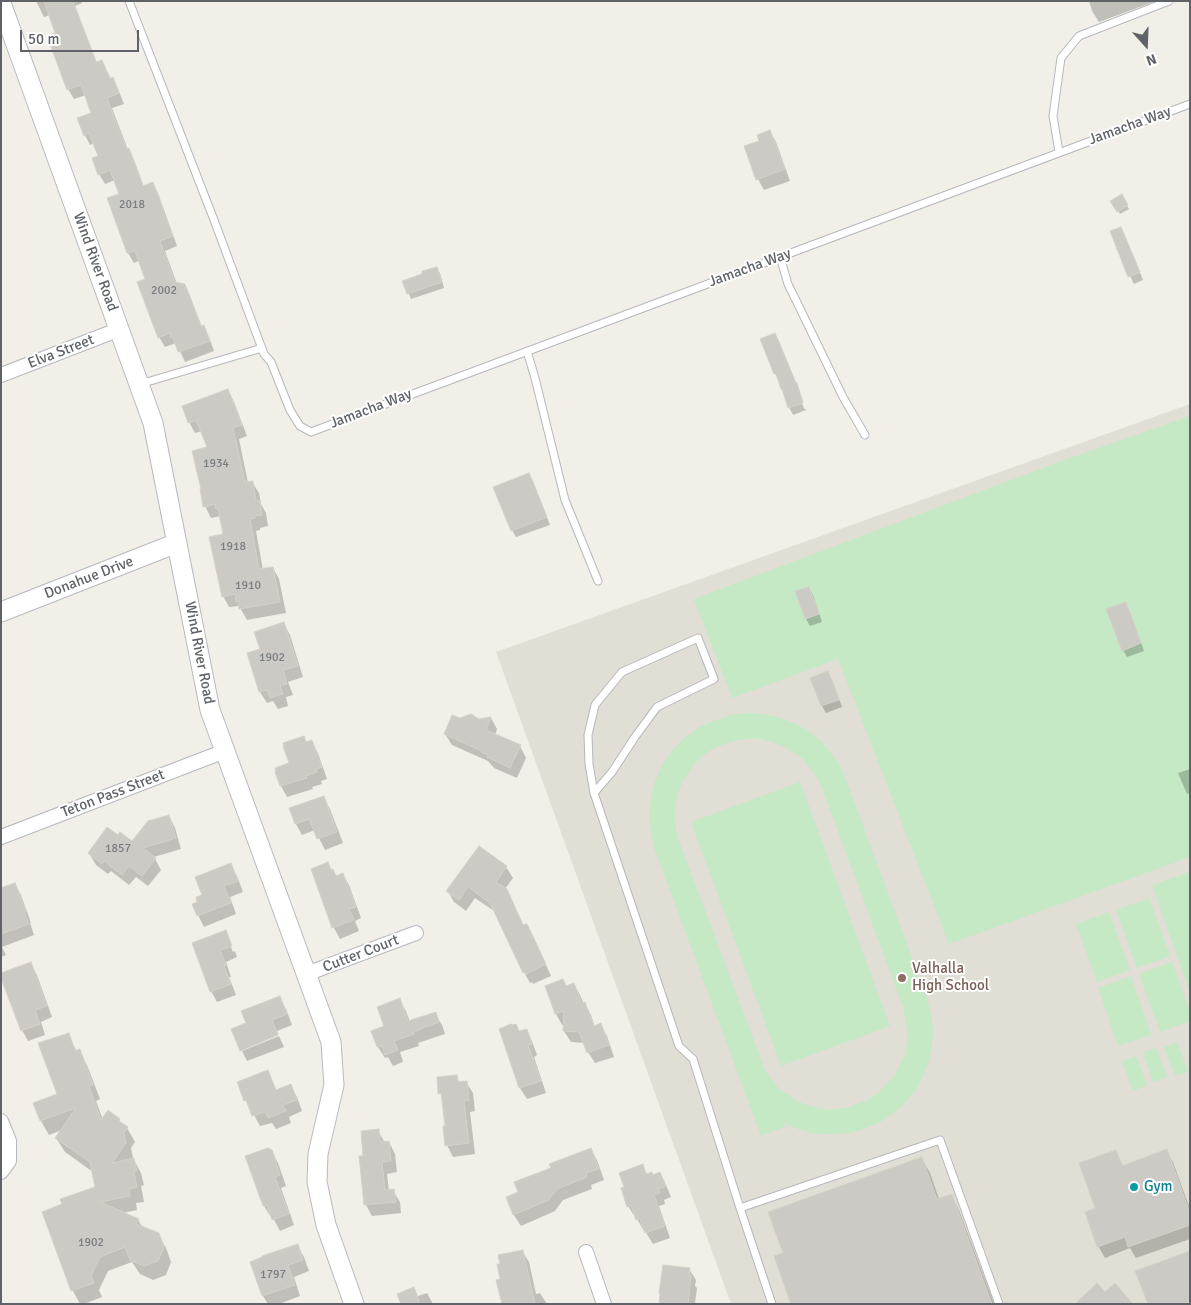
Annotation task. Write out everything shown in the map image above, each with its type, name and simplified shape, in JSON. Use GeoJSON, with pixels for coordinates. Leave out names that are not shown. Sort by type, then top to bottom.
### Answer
{"type":"FeatureCollection","features":[{"type":"Feature","properties":{"kind":"street","name":"Wind River Road"},"geometry":{"type":"LineString","coordinates":[[1,2],[153,423],[210,710],[331,1042],[334,1085],[318,1154],[317,1182],[326,1225],[354,1304]]}},
{"type":"Feature","properties":{"kind":"street","name":"Elva Street"},"geometry":{"type":"LineString","coordinates":[[1,375],[120,330]]}},
{"type":"Feature","properties":{"kind":"street","name":"Donahue Drive"},"geometry":{"type":"LineString","coordinates":[[1,612],[177,543]]}},
{"type":"Feature","properties":{"kind":"street","name":"Teton Pass Street"},"geometry":{"type":"LineString","coordinates":[[1,837],[225,751]]}},
{"type":"Feature","properties":{"kind":"street","name":"Cutter Court"},"geometry":{"type":"LineString","coordinates":[[306,974],[416,933]]}},
{"type":"Feature","properties":{"kind":"street"},"geometry":{"type":"LineString","coordinates":[[1,1121],[8,1141],[9,1155],[9,1162],[1,1172]]}},
{"type":"Feature","properties":{"kind":"street"},"geometry":{"type":"LineString","coordinates":[[586,1252],[604,1304]]}},
{"type":"Feature","properties":{"kind":"lane"},"geometry":{"type":"LineString","coordinates":[[129,1],[262,348],[139,384]]}},
{"type":"Feature","properties":{"kind":"lane"},"geometry":{"type":"LineString","coordinates":[[1059,152],[1052,116],[1061,58],[1079,36],[1169,1]]}},
{"type":"Feature","properties":{"kind":"lane","name":"Jamacha Way"},"geometry":{"type":"LineString","coordinates":[[262,348],[264,354],[271,362],[290,410],[300,426],[311,432],[1190,104]]}},
{"type":"Feature","properties":{"kind":"lane"},"geometry":{"type":"LineString","coordinates":[[780,257],[788,284],[843,397],[865,435]]}},
{"type":"Feature","properties":{"kind":"lane"},"geometry":{"type":"LineString","coordinates":[[527,351],[564,500],[598,581]]}},
{"type":"Feature","properties":{"kind":"lane"},"geometry":{"type":"LineString","coordinates":[[594,793],[612,772],[657,707],[714,679],[698,638],[622,672],[595,705],[588,735],[589,764],[594,793],[679,1046],[693,1059],[772,1304]]}},
{"type":"Feature","properties":{"kind":"lane"},"geometry":{"type":"LineString","coordinates":[[740,1208],[940,1140],[999,1304]]}},
{"type":"Feature","properties":{"kind":"shaded area","name":"Valhalla High School"},"geometry":{"type":"Polygon","coordinates":[[[1190,404],[1190,1304],[731,1304],[496,652],[1190,404]]]}},
{"type":"Feature","properties":{"kind":"green space"},"geometry":{"type":"Polygon","coordinates":[[[1190,416],[1190,857],[949,944],[838,659],[732,698],[694,599],[1064,460],[1190,416]]]}},
{"type":"Feature","properties":{"kind":"green space"},"geometry":{"type":"Polygon","coordinates":[[[763,714],[794,723],[820,740],[840,765],[927,998],[933,1029],[932,1046],[929,1061],[916,1090],[894,1113],[880,1122],[850,1133],[819,1134],[803,1131],[784,1123],[785,1127],[761,1136],[655,850],[649,819],[650,803],[653,787],[666,759],[688,735],[702,726],[731,715],[763,714]],[[760,739],[736,740],[714,748],[695,763],[682,783],[678,794],[675,806],[676,829],[765,1070],[779,1089],[799,1102],[822,1109],[846,1108],[868,1100],[878,1093],[894,1076],[905,1054],[907,1043],[903,1007],[817,778],[803,759],[783,746],[760,739]]]}},
{"type":"Feature","properties":{"kind":"green space"},"geometry":{"type":"Polygon","coordinates":[[[800,782],[890,1026],[781,1066],[691,822],[800,782]]]}},
{"type":"Feature","properties":{"kind":"green space"},"geometry":{"type":"Polygon","coordinates":[[[1190,872],[1190,993],[1152,885],[1190,872]]]}},
{"type":"Feature","properties":{"kind":"green space"},"geometry":{"type":"Polygon","coordinates":[[[1149,898],[1170,956],[1137,968],[1116,910],[1149,898]]]}},
{"type":"Feature","properties":{"kind":"green space"},"geometry":{"type":"Polygon","coordinates":[[[1109,912],[1130,970],[1097,982],[1076,924],[1109,912]]]}},
{"type":"Feature","properties":{"kind":"green space"},"geometry":{"type":"Polygon","coordinates":[[[1172,962],[1190,1012],[1190,1021],[1160,1032],[1139,974],[1172,962]]]}},
{"type":"Feature","properties":{"kind":"green space"},"geometry":{"type":"Polygon","coordinates":[[[1131,976],[1151,1035],[1118,1046],[1098,988],[1131,976]]]}},
{"type":"Feature","properties":{"kind":"green space"},"geometry":{"type":"Polygon","coordinates":[[[1177,1042],[1188,1072],[1175,1076],[1164,1047],[1177,1042]]]}},
{"type":"Feature","properties":{"kind":"green space"},"geometry":{"type":"Polygon","coordinates":[[[1156,1048],[1167,1077],[1153,1082],[1143,1053],[1156,1048]]]}},
{"type":"Feature","properties":{"kind":"green space"},"geometry":{"type":"Polygon","coordinates":[[[1136,1056],[1147,1085],[1133,1091],[1122,1061],[1136,1056]]]}},
{"type":"Feature","properties":{"kind":"building"},"geometry":{"type":"Polygon","coordinates":[[[44,1],[73,1],[96,62],[102,60],[110,79],[113,77],[119,93],[107,98],[143,186],[153,182],[173,236],[160,241],[175,282],[185,284],[201,326],[204,325],[210,341],[178,352],[170,333],[158,338],[137,282],[145,279],[135,251],[127,253],[107,198],[119,194],[110,170],[98,175],[92,158],[98,156],[89,133],[84,136],[77,118],[91,113],[81,85],[67,90],[47,36],[55,33],[44,1]]]}},
{"type":"Feature","properties":{"kind":"building"},"geometry":{"type":"Polygon","coordinates":[[[770,130],[785,169],[756,180],[744,146],[759,141],[757,135],[770,130]]]}},
{"type":"Feature","properties":{"kind":"building"},"geometry":{"type":"Polygon","coordinates":[[[1122,194],[1128,205],[1117,212],[1110,201],[1122,194]]]}},
{"type":"Feature","properties":{"kind":"building"},"geometry":{"type":"Polygon","coordinates":[[[1121,227],[1140,272],[1128,277],[1110,231],[1121,227]]]}},
{"type":"Feature","properties":{"kind":"building"},"geometry":{"type":"Polygon","coordinates":[[[437,267],[442,282],[407,294],[402,281],[422,274],[422,271],[437,267]]]}},
{"type":"Feature","properties":{"kind":"building"},"geometry":{"type":"Polygon","coordinates":[[[775,333],[797,383],[803,403],[788,408],[776,374],[774,374],[760,339],[775,333]]]}},
{"type":"Feature","properties":{"kind":"building"},"geometry":{"type":"Polygon","coordinates":[[[228,389],[242,425],[233,428],[245,482],[253,481],[256,501],[260,500],[262,515],[254,516],[255,518],[250,519],[259,569],[273,567],[280,602],[239,609],[235,594],[222,597],[209,537],[223,534],[218,509],[216,509],[215,504],[203,507],[201,489],[192,451],[207,447],[196,420],[188,423],[182,406],[228,389]]]}},
{"type":"Feature","properties":{"kind":"building"},"geometry":{"type":"Polygon","coordinates":[[[529,473],[547,517],[511,531],[493,487],[529,473]]]}},
{"type":"Feature","properties":{"kind":"building"},"geometry":{"type":"Polygon","coordinates":[[[809,587],[819,614],[805,619],[795,591],[809,587]]]}},
{"type":"Feature","properties":{"kind":"building"},"geometry":{"type":"Polygon","coordinates":[[[1126,602],[1141,643],[1122,651],[1106,609],[1126,602]]]}},
{"type":"Feature","properties":{"kind":"building"},"geometry":{"type":"Polygon","coordinates":[[[284,622],[298,666],[283,670],[287,684],[280,686],[283,694],[270,698],[267,690],[259,692],[247,653],[260,649],[254,632],[284,622]]]}},
{"type":"Feature","properties":{"kind":"building"},"geometry":{"type":"Polygon","coordinates":[[[828,671],[839,700],[821,706],[810,678],[828,671]]]}},
{"type":"Feature","properties":{"kind":"building"},"geometry":{"type":"Polygon","coordinates":[[[471,714],[479,719],[491,717],[486,730],[521,745],[510,768],[487,757],[488,755],[482,753],[482,751],[444,734],[452,715],[460,718],[471,714]]]}},
{"type":"Feature","properties":{"kind":"building"},"geometry":{"type":"Polygon","coordinates":[[[304,736],[306,742],[312,740],[322,767],[316,769],[317,772],[306,776],[307,778],[280,786],[275,768],[289,763],[283,743],[304,736]]]}},
{"type":"Feature","properties":{"kind":"building"},"geometry":{"type":"Polygon","coordinates":[[[324,796],[337,832],[317,839],[309,819],[295,824],[289,808],[324,796]]]}},
{"type":"Feature","properties":{"kind":"building"},"geometry":{"type":"Polygon","coordinates":[[[169,815],[176,838],[143,848],[156,858],[142,876],[129,866],[122,875],[104,861],[102,864],[88,853],[107,827],[118,835],[120,832],[132,841],[148,821],[169,815]]]}},
{"type":"Feature","properties":{"kind":"building"},"geometry":{"type":"Polygon","coordinates":[[[479,846],[507,866],[496,882],[507,889],[523,925],[527,924],[546,964],[526,974],[525,972],[523,973],[490,903],[468,887],[459,900],[446,891],[479,846]]]}},
{"type":"Feature","properties":{"kind":"building"},"geometry":{"type":"Polygon","coordinates":[[[328,862],[336,876],[343,873],[356,907],[349,909],[354,920],[332,928],[311,869],[328,862]]]}},
{"type":"Feature","properties":{"kind":"building"},"geometry":{"type":"Polygon","coordinates":[[[231,863],[238,881],[224,886],[231,903],[197,916],[192,904],[197,902],[196,897],[202,895],[195,877],[231,863]]]}},
{"type":"Feature","properties":{"kind":"building"},"geometry":{"type":"Polygon","coordinates":[[[15,883],[29,924],[1,934],[1,888],[15,883]]]}},
{"type":"Feature","properties":{"kind":"building"},"geometry":{"type":"Polygon","coordinates":[[[226,930],[232,946],[220,950],[231,984],[210,992],[192,943],[226,930]]]}},
{"type":"Feature","properties":{"kind":"building"},"geometry":{"type":"Polygon","coordinates":[[[31,962],[47,1006],[35,1010],[40,1024],[21,1031],[1,978],[1,973],[31,962]]]}},
{"type":"Feature","properties":{"kind":"building"},"geometry":{"type":"Polygon","coordinates":[[[563,979],[566,986],[574,983],[582,1004],[585,1002],[594,1026],[601,1023],[609,1045],[587,1053],[579,1032],[563,1031],[564,1011],[555,1014],[545,986],[563,979]]]}},
{"type":"Feature","properties":{"kind":"building"},"geometry":{"type":"Polygon","coordinates":[[[280,996],[287,1014],[272,1020],[278,1035],[240,1051],[231,1029],[246,1023],[241,1011],[280,996]]]}},
{"type":"Feature","properties":{"kind":"building"},"geometry":{"type":"Polygon","coordinates":[[[400,998],[408,1021],[436,1012],[439,1022],[394,1041],[398,1050],[385,1055],[382,1046],[377,1047],[371,1031],[384,1026],[377,1007],[400,998]]]}},
{"type":"Feature","properties":{"kind":"building"},"geometry":{"type":"Polygon","coordinates":[[[516,1024],[519,1031],[527,1029],[532,1044],[528,1045],[541,1081],[519,1088],[499,1029],[516,1024]]]}},
{"type":"Feature","properties":{"kind":"building"},"geometry":{"type":"Polygon","coordinates":[[[69,1033],[75,1051],[80,1049],[93,1085],[89,1086],[101,1120],[108,1110],[128,1127],[124,1133],[126,1143],[112,1163],[134,1158],[137,1171],[134,1171],[137,1187],[129,1189],[130,1196],[100,1202],[139,1219],[136,1224],[159,1233],[164,1247],[158,1261],[144,1266],[130,1260],[125,1247],[100,1257],[91,1275],[94,1283],[71,1291],[42,1212],[62,1204],[60,1199],[95,1187],[90,1162],[55,1138],[76,1108],[40,1121],[33,1103],[57,1094],[38,1043],[69,1033]]]}},
{"type":"Feature","properties":{"kind":"building"},"geometry":{"type":"Polygon","coordinates":[[[268,1070],[276,1090],[291,1084],[297,1100],[283,1105],[286,1111],[268,1118],[265,1112],[252,1116],[237,1082],[268,1070]]]}},
{"type":"Feature","properties":{"kind":"building"},"geometry":{"type":"Polygon","coordinates":[[[457,1075],[458,1082],[467,1081],[469,1100],[464,1101],[469,1143],[445,1146],[443,1126],[445,1126],[441,1093],[438,1094],[437,1077],[457,1075]]]}},
{"type":"Feature","properties":{"kind":"building"},"geometry":{"type":"Polygon","coordinates":[[[379,1129],[380,1142],[389,1141],[391,1161],[382,1162],[385,1190],[394,1189],[396,1202],[364,1205],[359,1156],[363,1156],[361,1131],[379,1129]]]}},
{"type":"Feature","properties":{"kind":"building"},"geometry":{"type":"Polygon","coordinates":[[[268,1148],[272,1150],[275,1158],[280,1175],[275,1177],[289,1214],[272,1220],[267,1205],[263,1206],[245,1156],[268,1148]]]}},
{"type":"Feature","properties":{"kind":"building"},"geometry":{"type":"Polygon","coordinates":[[[591,1148],[599,1169],[586,1173],[587,1177],[557,1189],[549,1200],[513,1215],[506,1197],[518,1192],[514,1182],[551,1168],[549,1164],[591,1148]]]}},
{"type":"Feature","properties":{"kind":"building","name":"Gym"},"geometry":{"type":"Polygon","coordinates":[[[1167,1149],[1190,1213],[1190,1225],[1128,1247],[1125,1237],[1097,1247],[1085,1212],[1095,1208],[1079,1163],[1116,1150],[1122,1166],[1167,1149]]]}},
{"type":"Feature","properties":{"kind":"building"},"geometry":{"type":"Polygon","coordinates":[[[922,1157],[937,1199],[952,1194],[992,1304],[791,1304],[774,1256],[783,1253],[768,1212],[922,1157]]]}},
{"type":"Feature","properties":{"kind":"building"},"geometry":{"type":"Polygon","coordinates":[[[643,1164],[646,1174],[652,1172],[653,1175],[660,1172],[666,1186],[658,1189],[660,1193],[654,1195],[665,1226],[645,1233],[640,1219],[636,1220],[631,1205],[627,1207],[621,1188],[624,1187],[619,1173],[643,1164]]]}},
{"type":"Feature","properties":{"kind":"building"},"geometry":{"type":"Polygon","coordinates":[[[298,1244],[303,1260],[288,1265],[295,1285],[262,1296],[250,1262],[298,1244]]]}},
{"type":"Feature","properties":{"kind":"building"},"geometry":{"type":"Polygon","coordinates":[[[523,1250],[535,1304],[502,1304],[496,1280],[500,1279],[497,1264],[500,1264],[498,1255],[523,1250]]]}},
{"type":"Feature","properties":{"kind":"building"},"geometry":{"type":"Polygon","coordinates":[[[1190,1251],[1190,1301],[1184,1304],[1148,1304],[1135,1271],[1190,1251]]]}},
{"type":"Feature","properties":{"kind":"building"},"geometry":{"type":"Polygon","coordinates":[[[663,1265],[690,1268],[688,1304],[659,1304],[663,1265]]]}},
{"type":"Feature","properties":{"kind":"building"},"geometry":{"type":"Polygon","coordinates":[[[1097,1283],[1105,1292],[1115,1283],[1133,1304],[1075,1304],[1097,1283]]]}},
{"type":"Feature","properties":{"kind":"building"},"geometry":{"type":"Polygon","coordinates":[[[414,1287],[420,1304],[401,1304],[397,1294],[414,1287]]]}},
{"type":"Feature","properties":{"kind":"place","name":"Valhalla High School"},"geometry":{"type":"Point","coordinates":[902,978]}},
{"type":"Feature","properties":{"kind":"place","name":"Gym"},"geometry":{"type":"Point","coordinates":[1134,1187]}}]}
